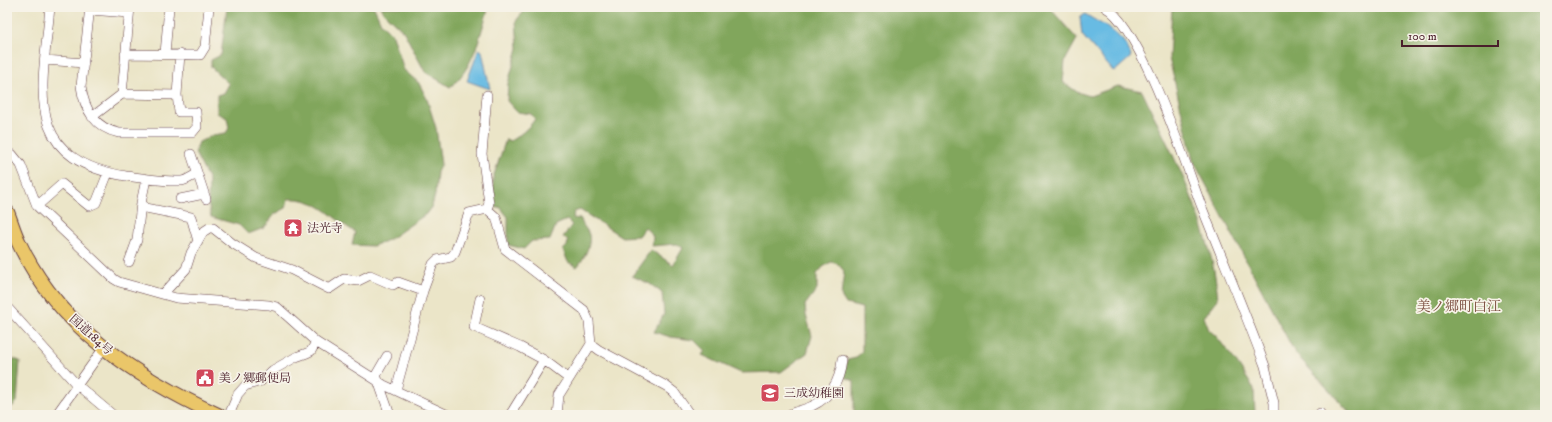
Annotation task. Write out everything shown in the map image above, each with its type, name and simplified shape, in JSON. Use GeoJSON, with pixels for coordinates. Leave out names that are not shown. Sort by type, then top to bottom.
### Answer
{"type":"FeatureCollection","features":[{"type":"Feature","properties":{"kind":"highway","name":"国道184号"},"geometry":{"type":"LineString","coordinates":[[7,212],[19,243],[35,271],[60,306],[76,324],[104,349],[134,371],[218,415]]}},
{"type":"Feature","properties":{"kind":"street"},"geometry":{"type":"LineString","coordinates":[[50,7],[42,95],[44,115],[48,127],[57,141],[70,155],[82,163],[108,173],[146,179],[182,181],[198,174]]}},
{"type":"Feature","properties":{"kind":"street"},"geometry":{"type":"LineString","coordinates":[[165,54],[170,7]]}},
{"type":"Feature","properties":{"kind":"street"},"geometry":{"type":"LineString","coordinates":[[125,54],[200,54],[204,47],[209,7]]}},
{"type":"Feature","properties":{"kind":"street"},"geometry":{"type":"LineString","coordinates":[[1105,7],[1117,16],[1129,33],[1168,117],[1265,366],[1274,402],[1274,415]]}},
{"type":"Feature","properties":{"kind":"street"},"geometry":{"type":"LineString","coordinates":[[122,94],[129,10],[90,8],[81,86],[82,96],[83,102],[92,117],[105,129],[120,133],[192,133],[196,127],[196,112],[179,112],[178,95],[180,54]]}},
{"type":"Feature","properties":{"kind":"street"},"geometry":{"type":"LineString","coordinates":[[45,60],[84,63]]}},
{"type":"Feature","properties":{"kind":"street"},"geometry":{"type":"LineString","coordinates":[[92,117],[122,94],[178,95]]}},
{"type":"Feature","properties":{"kind":"street"},"geometry":{"type":"LineString","coordinates":[[487,95],[482,154],[489,204],[487,209]]}},
{"type":"Feature","properties":{"kind":"street"},"geometry":{"type":"LineString","coordinates":[[7,151],[12,154],[21,165],[37,206],[119,282],[176,298],[269,305],[277,307],[316,342],[396,390],[448,415]]}},
{"type":"Feature","properties":{"kind":"street"},"geometry":{"type":"LineString","coordinates":[[180,200],[205,196],[191,154]]}},
{"type":"Feature","properties":{"kind":"street"},"geometry":{"type":"LineString","coordinates":[[37,206],[62,184],[89,206],[96,203],[108,173]]}},
{"type":"Feature","properties":{"kind":"street"},"geometry":{"type":"LineString","coordinates":[[129,262],[137,240],[141,203],[146,179]]}},
{"type":"Feature","properties":{"kind":"street"},"geometry":{"type":"LineString","coordinates":[[141,203],[146,208],[191,217],[198,240]]}},
{"type":"Feature","properties":{"kind":"street"},"geometry":{"type":"LineString","coordinates":[[396,390],[423,291],[433,264],[437,260],[451,257],[455,252],[469,213],[487,209]]}},
{"type":"Feature","properties":{"kind":"street"},"geometry":{"type":"LineString","coordinates":[[487,209],[496,217],[505,249],[584,310],[589,321],[591,344],[581,358],[576,369],[568,378],[559,395],[557,415]]}},
{"type":"Feature","properties":{"kind":"street"},"geometry":{"type":"LineString","coordinates":[[163,294],[186,269],[198,240],[203,232],[209,228],[213,228],[232,243],[256,258],[292,270],[329,289],[344,279],[358,281],[370,275],[393,285],[398,282],[423,291]]}},
{"type":"Feature","properties":{"kind":"street"},"geometry":{"type":"LineString","coordinates":[[480,299],[474,327],[520,347],[544,360],[568,378]]}},
{"type":"Feature","properties":{"kind":"street"},"geometry":{"type":"LineString","coordinates":[[7,307],[76,384],[114,415]]}},
{"type":"Feature","properties":{"kind":"street"},"geometry":{"type":"LineString","coordinates":[[229,415],[238,394],[245,386],[261,381],[273,370],[296,357],[307,353],[316,342]]}},
{"type":"Feature","properties":{"kind":"street"},"geometry":{"type":"LineString","coordinates":[[591,344],[599,350],[666,386],[674,392],[690,415]]}},
{"type":"Feature","properties":{"kind":"street"},"geometry":{"type":"LineString","coordinates":[[56,415],[76,384],[104,349]]}},
{"type":"Feature","properties":{"kind":"street"},"geometry":{"type":"LineString","coordinates":[[387,356],[376,375],[390,415]]}},
{"type":"Feature","properties":{"kind":"street"},"geometry":{"type":"LineString","coordinates":[[510,415],[544,360]]}},
{"type":"Feature","properties":{"kind":"street"},"geometry":{"type":"LineString","coordinates":[[789,415],[812,406],[832,391],[841,373],[842,360]]}},
{"type":"Feature","properties":{"kind":"green space"},"geometry":{"type":"Polygon","coordinates":[[[227,7],[374,7],[381,23],[393,35],[404,70],[419,83],[427,99],[436,128],[441,164],[437,172],[435,195],[432,206],[426,214],[390,239],[373,246],[352,245],[355,232],[316,205],[299,199],[288,199],[286,208],[275,214],[264,228],[248,234],[239,225],[211,217],[208,203],[209,180],[195,153],[199,142],[213,135],[226,133],[229,128],[227,118],[217,113],[217,95],[224,93],[229,84],[211,67],[211,60],[221,55],[227,7]]]}},
{"type":"Feature","properties":{"kind":"green space"},"geometry":{"type":"Polygon","coordinates":[[[380,7],[489,7],[471,61],[458,80],[450,87],[425,72],[404,32],[384,13],[380,7]]]}},
{"type":"Feature","properties":{"kind":"green space"},"geometry":{"type":"Polygon","coordinates":[[[523,7],[1049,7],[1077,39],[1065,61],[1063,82],[1077,92],[1090,96],[1118,86],[1142,91],[1178,166],[1208,245],[1218,299],[1204,317],[1209,330],[1216,336],[1237,363],[1254,389],[1255,415],[854,415],[854,381],[844,377],[847,360],[856,358],[862,351],[862,308],[846,304],[841,296],[844,271],[838,264],[831,262],[823,267],[817,274],[817,289],[805,305],[806,315],[812,336],[807,353],[781,372],[741,373],[702,355],[705,351],[694,340],[671,337],[654,332],[664,314],[662,293],[650,284],[632,276],[651,250],[673,265],[683,248],[677,244],[652,246],[653,236],[645,227],[638,236],[622,237],[580,210],[574,212],[573,218],[581,219],[588,232],[589,246],[577,267],[568,262],[563,250],[567,246],[568,241],[563,237],[572,225],[567,220],[556,225],[550,240],[532,241],[524,249],[508,245],[508,217],[500,207],[497,208],[493,205],[493,178],[506,139],[510,141],[527,129],[535,119],[531,114],[517,112],[507,101],[508,83],[518,48],[516,21],[523,12],[523,7]]]}},
{"type":"Feature","properties":{"kind":"green space"},"geometry":{"type":"Polygon","coordinates":[[[1172,7],[1541,7],[1545,19],[1545,415],[1352,415],[1295,353],[1193,160],[1169,58],[1172,7]]]}},
{"type":"Feature","properties":{"kind":"green space"},"geometry":{"type":"Polygon","coordinates":[[[7,357],[20,361],[17,402],[7,411],[7,357]]]}},
{"type":"Feature","properties":{"kind":"water"},"geometry":{"type":"Polygon","coordinates":[[[1085,14],[1107,27],[1119,37],[1128,49],[1131,57],[1114,72],[1082,35],[1080,18],[1085,14]]]}},
{"type":"Feature","properties":{"kind":"water"},"geometry":{"type":"Polygon","coordinates":[[[479,49],[482,51],[490,89],[467,81],[479,49]]]}},
{"type":"Feature","properties":{"kind":"place","name":"法光寺"},"geometry":{"type":"Point","coordinates":[293,228]}},
{"type":"Feature","properties":{"kind":"place","name":"美ノ郷郵便局"},"geometry":{"type":"Point","coordinates":[205,378]}},
{"type":"Feature","properties":{"kind":"place","name":"三成幼稚園"},"geometry":{"type":"Point","coordinates":[770,393]}},
{"type":"Feature","properties":{"kind":"district","name":"美ノ郷町白江"},"geometry":{"type":"Point","coordinates":[1459,307]}}]}
